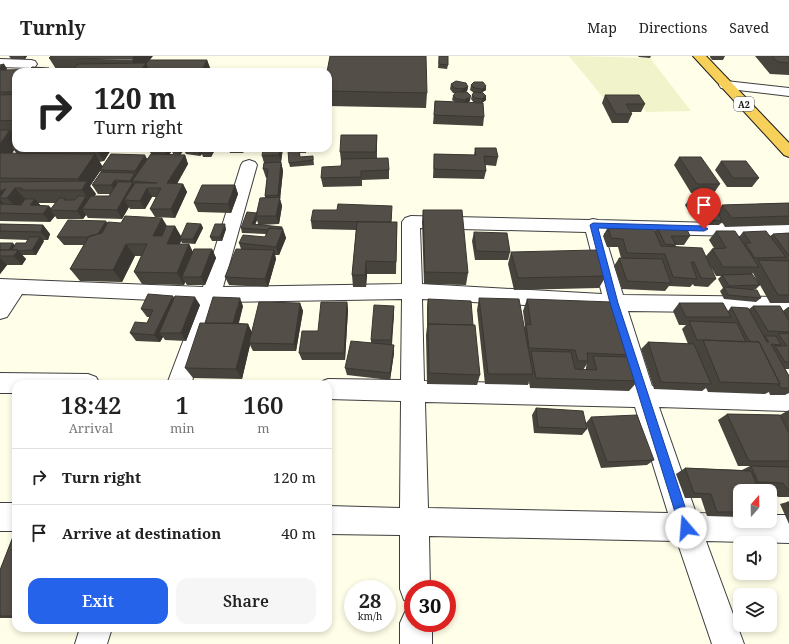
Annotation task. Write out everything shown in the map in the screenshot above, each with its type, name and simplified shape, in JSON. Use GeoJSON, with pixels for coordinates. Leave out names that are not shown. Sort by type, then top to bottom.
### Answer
{"type":"FeatureCollection","features":[{"type":"Feature","properties":{"kind":"highway","name":"A2"},"geometry":{"type":"LineString","coordinates":[[699,56],[789,152]]}},
{"type":"Feature","properties":{"kind":"street"},"geometry":{"type":"LineString","coordinates":[[0,62],[31,64]]}},
{"type":"Feature","properties":{"kind":"street"},"geometry":{"type":"LineString","coordinates":[[726,85],[789,92]]}},
{"type":"Feature","properties":{"kind":"street"},"geometry":{"type":"LineString","coordinates":[[180,380],[210,295],[249,165]]}},
{"type":"Feature","properties":{"kind":"street"},"geometry":{"type":"LineString","coordinates":[[415,580],[411,222],[593,225],[789,231]]}},
{"type":"Feature","properties":{"kind":"street"},"geometry":{"type":"LineString","coordinates":[[593,225],[614,303],[643,396],[686,528],[728,644]]}},
{"type":"Feature","properties":{"kind":"street"},"geometry":{"type":"LineString","coordinates":[[0,312],[9,286],[210,295],[411,291],[614,303],[789,305]]}},
{"type":"Feature","properties":{"kind":"street"},"geometry":{"type":"LineString","coordinates":[[0,382],[12,382]]}},
{"type":"Feature","properties":{"kind":"street"},"geometry":{"type":"LineString","coordinates":[[332,389],[789,400]]}},
{"type":"Feature","properties":{"kind":"street"},"geometry":{"type":"LineString","coordinates":[[0,517],[12,517]]}},
{"type":"Feature","properties":{"kind":"street"},"geometry":{"type":"LineString","coordinates":[[332,520],[789,529]]}},
{"type":"Feature","properties":{"kind":"street"},"geometry":{"type":"LineString","coordinates":[[91,644],[95,632]]}},
{"type":"Feature","properties":{"kind":"street"},"geometry":{"type":"LineString","coordinates":[[416,632],[416,644]]}},
{"type":"Feature","properties":{"kind":"green space"},"geometry":{"type":"Polygon","coordinates":[[[569,56],[650,58],[691,111],[646,112],[639,102],[606,101],[569,56]]]}},
{"type":"Feature","properties":{"kind":"building"},"geometry":{"type":"Polygon","coordinates":[[[51,56],[134,56],[132,59],[49,58],[51,56]]]}},
{"type":"Feature","properties":{"kind":"building"},"geometry":{"type":"Polygon","coordinates":[[[330,56],[426,56],[427,93],[332,91],[332,68],[328,68],[330,56]]]}},
{"type":"Feature","properties":{"kind":"building"},"geometry":{"type":"Polygon","coordinates":[[[439,56],[448,56],[448,65],[439,64],[439,56]]]}},
{"type":"Feature","properties":{"kind":"building"},"geometry":{"type":"Polygon","coordinates":[[[772,56],[789,56],[789,63],[778,62],[772,56]]]}},
{"type":"Feature","properties":{"kind":"building"},"geometry":{"type":"Polygon","coordinates":[[[149,60],[207,60],[203,68],[148,68],[146,64],[149,60]]]}},
{"type":"Feature","properties":{"kind":"building"},"geometry":{"type":"Polygon","coordinates":[[[146,63],[143,68],[74,68],[78,64],[146,63]]]}},
{"type":"Feature","properties":{"kind":"building"},"geometry":{"type":"Polygon","coordinates":[[[0,70],[12,70],[12,92],[0,92],[0,70]]]}},
{"type":"Feature","properties":{"kind":"building"},"geometry":{"type":"Polygon","coordinates":[[[456,81],[466,83],[468,87],[462,89],[454,88],[451,84],[456,81]]]}},
{"type":"Feature","properties":{"kind":"building"},"geometry":{"type":"Polygon","coordinates":[[[474,82],[483,82],[486,86],[482,89],[475,88],[471,85],[474,82]]]}},
{"type":"Feature","properties":{"kind":"building"},"geometry":{"type":"Polygon","coordinates":[[[456,92],[467,92],[471,96],[465,100],[457,99],[453,96],[456,92]]]}},
{"type":"Feature","properties":{"kind":"building"},"geometry":{"type":"Polygon","coordinates":[[[474,92],[483,93],[486,96],[482,99],[475,98],[472,95],[474,92]]]}},
{"type":"Feature","properties":{"kind":"building"},"geometry":{"type":"Polygon","coordinates":[[[12,94],[12,120],[0,121],[0,95],[12,94]]]}},
{"type":"Feature","properties":{"kind":"building"},"geometry":{"type":"Polygon","coordinates":[[[605,95],[639,95],[645,104],[626,104],[632,114],[616,114],[605,95]]]}},
{"type":"Feature","properties":{"kind":"building"},"geometry":{"type":"Polygon","coordinates":[[[435,101],[483,103],[484,117],[434,115],[435,101]]]}},
{"type":"Feature","properties":{"kind":"building"},"geometry":{"type":"Polygon","coordinates":[[[0,130],[10,130],[0,144],[0,130]]]}},
{"type":"Feature","properties":{"kind":"building"},"geometry":{"type":"Polygon","coordinates":[[[341,135],[377,135],[376,152],[340,152],[341,135]]]}},
{"type":"Feature","properties":{"kind":"building"},"geometry":{"type":"Polygon","coordinates":[[[475,148],[496,148],[498,157],[484,156],[486,171],[434,169],[434,154],[476,155],[475,148]]]}},
{"type":"Feature","properties":{"kind":"building"},"geometry":{"type":"Polygon","coordinates":[[[262,152],[279,152],[279,155],[262,156],[262,152]]]}},
{"type":"Feature","properties":{"kind":"building"},"geometry":{"type":"Polygon","coordinates":[[[288,152],[299,152],[300,157],[313,156],[313,160],[289,163],[288,152]]]}},
{"type":"Feature","properties":{"kind":"building"},"geometry":{"type":"Polygon","coordinates":[[[0,153],[95,154],[78,179],[0,178],[0,153]]]}},
{"type":"Feature","properties":{"kind":"building"},"geometry":{"type":"Polygon","coordinates":[[[111,154],[145,155],[135,171],[100,170],[111,154]]]}},
{"type":"Feature","properties":{"kind":"building"},"geometry":{"type":"Polygon","coordinates":[[[151,154],[185,155],[167,183],[183,184],[171,209],[150,209],[161,188],[147,188],[140,201],[124,200],[135,183],[157,183],[132,181],[151,154]]]}},
{"type":"Feature","properties":{"kind":"building"},"geometry":{"type":"Polygon","coordinates":[[[679,157],[701,157],[720,184],[697,184],[679,157]]]}},
{"type":"Feature","properties":{"kind":"building"},"geometry":{"type":"Polygon","coordinates":[[[388,158],[389,170],[361,171],[361,177],[321,178],[322,167],[341,166],[342,159],[388,158]]]}},
{"type":"Feature","properties":{"kind":"building"},"geometry":{"type":"Polygon","coordinates":[[[721,161],[746,161],[759,178],[733,178],[721,161]]]}},
{"type":"Feature","properties":{"kind":"building"},"geometry":{"type":"Polygon","coordinates":[[[281,162],[278,195],[265,196],[268,169],[263,169],[264,163],[281,162]]]}},
{"type":"Feature","properties":{"kind":"building"},"geometry":{"type":"Polygon","coordinates":[[[101,172],[135,173],[130,181],[115,180],[111,185],[92,185],[101,172]]]}},
{"type":"Feature","properties":{"kind":"building"},"geometry":{"type":"Polygon","coordinates":[[[87,181],[82,190],[21,190],[22,188],[15,188],[7,198],[0,198],[6,189],[0,192],[0,182],[87,181]]]}},
{"type":"Feature","properties":{"kind":"building"},"geometry":{"type":"Polygon","coordinates":[[[118,182],[133,182],[117,210],[82,209],[91,196],[109,196],[118,182]]]}},
{"type":"Feature","properties":{"kind":"building"},"geometry":{"type":"Polygon","coordinates":[[[202,185],[235,185],[228,204],[194,203],[202,185]]]}},
{"type":"Feature","properties":{"kind":"building"},"geometry":{"type":"Polygon","coordinates":[[[78,196],[86,196],[77,211],[50,210],[59,198],[65,198],[64,200],[75,200],[78,196]]]}},
{"type":"Feature","properties":{"kind":"building"},"geometry":{"type":"Polygon","coordinates":[[[280,197],[276,216],[256,216],[260,198],[280,197]]]}},
{"type":"Feature","properties":{"kind":"building"},"geometry":{"type":"Polygon","coordinates":[[[25,199],[35,199],[30,205],[49,206],[43,214],[0,213],[0,204],[21,205],[25,199]]]}},
{"type":"Feature","properties":{"kind":"building"},"geometry":{"type":"Polygon","coordinates":[[[688,201],[699,201],[705,211],[694,211],[688,201]]]}},
{"type":"Feature","properties":{"kind":"building"},"geometry":{"type":"Polygon","coordinates":[[[789,203],[789,216],[732,218],[722,205],[789,203]]]}},
{"type":"Feature","properties":{"kind":"building"},"geometry":{"type":"Polygon","coordinates":[[[338,204],[392,206],[391,222],[311,221],[313,210],[337,210],[338,204]]]}},
{"type":"Feature","properties":{"kind":"building"},"geometry":{"type":"Polygon","coordinates":[[[423,210],[462,210],[468,273],[425,272],[423,210]]]}},
{"type":"Feature","properties":{"kind":"building"},"geometry":{"type":"Polygon","coordinates":[[[247,212],[257,213],[252,224],[282,227],[281,229],[269,228],[268,230],[241,228],[247,212]]]}},
{"type":"Feature","properties":{"kind":"building"},"geometry":{"type":"Polygon","coordinates":[[[701,213],[718,213],[722,221],[705,220],[701,213]]]}},
{"type":"Feature","properties":{"kind":"building"},"geometry":{"type":"Polygon","coordinates":[[[125,216],[162,218],[153,236],[162,236],[166,226],[175,226],[167,244],[189,244],[177,273],[134,272],[147,244],[126,244],[113,270],[70,269],[89,236],[102,233],[108,222],[121,223],[125,216]]]}},
{"type":"Feature","properties":{"kind":"building"},"geometry":{"type":"Polygon","coordinates":[[[68,220],[106,221],[98,234],[89,237],[57,237],[68,220]]]}},
{"type":"Feature","properties":{"kind":"building"},"geometry":{"type":"Polygon","coordinates":[[[357,222],[397,222],[396,262],[366,261],[365,275],[352,275],[357,222]]]}},
{"type":"Feature","properties":{"kind":"building"},"geometry":{"type":"Polygon","coordinates":[[[187,223],[201,224],[193,239],[180,239],[187,223]]]}},
{"type":"Feature","properties":{"kind":"building"},"geometry":{"type":"Polygon","coordinates":[[[0,224],[43,225],[41,232],[0,231],[0,224]]]}},
{"type":"Feature","properties":{"kind":"building"},"geometry":{"type":"Polygon","coordinates":[[[215,224],[225,224],[220,237],[210,237],[215,224]]]}},
{"type":"Feature","properties":{"kind":"building"},"geometry":{"type":"Polygon","coordinates":[[[608,227],[654,229],[661,246],[702,248],[716,279],[701,278],[694,262],[691,262],[697,279],[673,277],[665,254],[627,253],[623,239],[611,238],[608,227]]]}},
{"type":"Feature","properties":{"kind":"building"},"geometry":{"type":"Polygon","coordinates":[[[657,227],[686,227],[690,236],[671,236],[676,245],[665,244],[657,227]]]}},
{"type":"Feature","properties":{"kind":"building"},"geometry":{"type":"Polygon","coordinates":[[[269,228],[283,229],[276,247],[239,243],[243,235],[265,237],[269,228]]]}},
{"type":"Feature","properties":{"kind":"building"},"geometry":{"type":"Polygon","coordinates":[[[716,231],[735,231],[759,267],[723,267],[712,249],[726,248],[716,231]]]}},
{"type":"Feature","properties":{"kind":"building"},"geometry":{"type":"Polygon","coordinates":[[[766,231],[786,257],[755,258],[745,243],[751,243],[743,232],[766,231]]]}},
{"type":"Feature","properties":{"kind":"building"},"geometry":{"type":"Polygon","coordinates":[[[474,232],[507,233],[510,252],[476,251],[474,232]]]}},
{"type":"Feature","properties":{"kind":"building"},"geometry":{"type":"Polygon","coordinates":[[[789,233],[789,256],[773,234],[789,233]]]}},
{"type":"Feature","properties":{"kind":"building"},"geometry":{"type":"Polygon","coordinates":[[[29,237],[40,237],[32,250],[12,250],[16,243],[26,243],[29,237]]]}},
{"type":"Feature","properties":{"kind":"building"},"geometry":{"type":"Polygon","coordinates":[[[0,243],[13,243],[9,250],[0,250],[0,243]]]}},
{"type":"Feature","properties":{"kind":"building"},"geometry":{"type":"Polygon","coordinates":[[[194,249],[212,249],[201,277],[182,277],[194,249]]]}},
{"type":"Feature","properties":{"kind":"building"},"geometry":{"type":"Polygon","coordinates":[[[236,249],[274,250],[265,279],[225,277],[236,249]]]}},
{"type":"Feature","properties":{"kind":"building"},"geometry":{"type":"Polygon","coordinates":[[[0,250],[18,250],[14,256],[0,256],[0,250]]]}},
{"type":"Feature","properties":{"kind":"building"},"geometry":{"type":"Polygon","coordinates":[[[596,250],[606,276],[518,278],[511,252],[596,250]]]}},
{"type":"Feature","properties":{"kind":"building"},"geometry":{"type":"Polygon","coordinates":[[[619,258],[662,259],[671,283],[627,281],[619,258]]]}},
{"type":"Feature","properties":{"kind":"building"},"geometry":{"type":"Polygon","coordinates":[[[758,260],[789,261],[789,295],[778,295],[758,260]]]}},
{"type":"Feature","properties":{"kind":"building"},"geometry":{"type":"Polygon","coordinates":[[[752,274],[760,285],[729,286],[722,275],[752,274]]]}},
{"type":"Feature","properties":{"kind":"building"},"geometry":{"type":"Polygon","coordinates":[[[724,287],[757,290],[761,298],[728,295],[724,287]]]}},
{"type":"Feature","properties":{"kind":"building"},"geometry":{"type":"Polygon","coordinates":[[[148,294],[173,296],[154,335],[130,333],[135,322],[147,323],[153,310],[141,309],[148,294]]]}},
{"type":"Feature","properties":{"kind":"building"},"geometry":{"type":"Polygon","coordinates":[[[175,296],[195,297],[181,333],[159,333],[175,296]]]}},
{"type":"Feature","properties":{"kind":"building"},"geometry":{"type":"Polygon","coordinates":[[[213,297],[240,298],[233,323],[205,323],[213,297]]]}},
{"type":"Feature","properties":{"kind":"building"},"geometry":{"type":"Polygon","coordinates":[[[479,298],[519,299],[533,374],[488,374],[479,298]]]}},
{"type":"Feature","properties":{"kind":"building"},"geometry":{"type":"Polygon","coordinates":[[[428,299],[471,301],[473,325],[428,324],[428,299]]]}},
{"type":"Feature","properties":{"kind":"building"},"geometry":{"type":"Polygon","coordinates":[[[527,299],[612,302],[631,355],[587,353],[588,361],[578,361],[575,350],[529,348],[526,324],[531,325],[527,299]]]}},
{"type":"Feature","properties":{"kind":"building"},"geometry":{"type":"Polygon","coordinates":[[[259,302],[300,303],[294,344],[249,343],[259,302]]]}},
{"type":"Feature","properties":{"kind":"building"},"geometry":{"type":"Polygon","coordinates":[[[321,302],[347,302],[344,353],[299,353],[302,331],[318,331],[321,302]]]}},
{"type":"Feature","properties":{"kind":"building"},"geometry":{"type":"Polygon","coordinates":[[[679,303],[723,303],[731,317],[686,317],[679,303]]]}},
{"type":"Feature","properties":{"kind":"building"},"geometry":{"type":"Polygon","coordinates":[[[374,305],[394,306],[391,340],[371,340],[374,305]]]}},
{"type":"Feature","properties":{"kind":"building"},"geometry":{"type":"Polygon","coordinates":[[[753,306],[780,306],[789,321],[789,332],[768,331],[753,306]]]}},
{"type":"Feature","properties":{"kind":"building"},"geometry":{"type":"Polygon","coordinates":[[[731,307],[748,308],[767,342],[769,342],[765,336],[776,336],[781,345],[771,344],[789,376],[789,388],[781,388],[759,342],[749,341],[731,307]]]}},
{"type":"Feature","properties":{"kind":"building"},"geometry":{"type":"Polygon","coordinates":[[[689,321],[737,323],[746,342],[697,340],[689,321]]]}},
{"type":"Feature","properties":{"kind":"building"},"geometry":{"type":"Polygon","coordinates":[[[200,323],[248,324],[236,369],[185,368],[200,323]]]}},
{"type":"Feature","properties":{"kind":"building"},"geometry":{"type":"Polygon","coordinates":[[[428,324],[475,325],[480,375],[429,373],[428,324]]]}},
{"type":"Feature","properties":{"kind":"building"},"geometry":{"type":"Polygon","coordinates":[[[789,333],[789,362],[785,362],[775,346],[787,346],[778,334],[789,333]]]}},
{"type":"Feature","properties":{"kind":"building"},"geometry":{"type":"Polygon","coordinates":[[[703,340],[759,342],[780,384],[720,382],[703,340]]]}},
{"type":"Feature","properties":{"kind":"building"},"geometry":{"type":"Polygon","coordinates":[[[351,341],[394,345],[390,373],[345,368],[351,341]]]}},
{"type":"Feature","properties":{"kind":"building"},"geometry":{"type":"Polygon","coordinates":[[[648,342],[694,344],[711,384],[661,382],[648,342]]]}},
{"type":"Feature","properties":{"kind":"building"},"geometry":{"type":"Polygon","coordinates":[[[531,351],[571,352],[575,369],[597,370],[593,356],[631,357],[638,381],[536,378],[531,351]]]}},
{"type":"Feature","properties":{"kind":"building"},"geometry":{"type":"Polygon","coordinates":[[[536,408],[583,411],[587,429],[538,427],[536,408]]]}},
{"type":"Feature","properties":{"kind":"building"},"geometry":{"type":"Polygon","coordinates":[[[727,414],[780,415],[789,433],[789,461],[749,461],[727,414]]]}},
{"type":"Feature","properties":{"kind":"building"},"geometry":{"type":"Polygon","coordinates":[[[637,415],[654,460],[607,462],[591,417],[637,415]]]}},
{"type":"Feature","properties":{"kind":"building"},"geometry":{"type":"Polygon","coordinates":[[[751,466],[789,467],[789,491],[783,483],[758,482],[751,466]]]}},
{"type":"Feature","properties":{"kind":"building"},"geometry":{"type":"Polygon","coordinates":[[[685,468],[751,471],[756,484],[733,484],[733,512],[717,512],[711,494],[694,493],[685,468]]]}},
{"type":"Feature","properties":{"kind":"building"},"geometry":{"type":"Polygon","coordinates":[[[12,539],[12,616],[0,616],[0,570],[12,539]]]}},
{"type":"Feature","properties":{"kind":"route"},"geometry":{"type":"LineString","coordinates":[[686,528],[614,303],[593,225],[704,229]]}}]}
